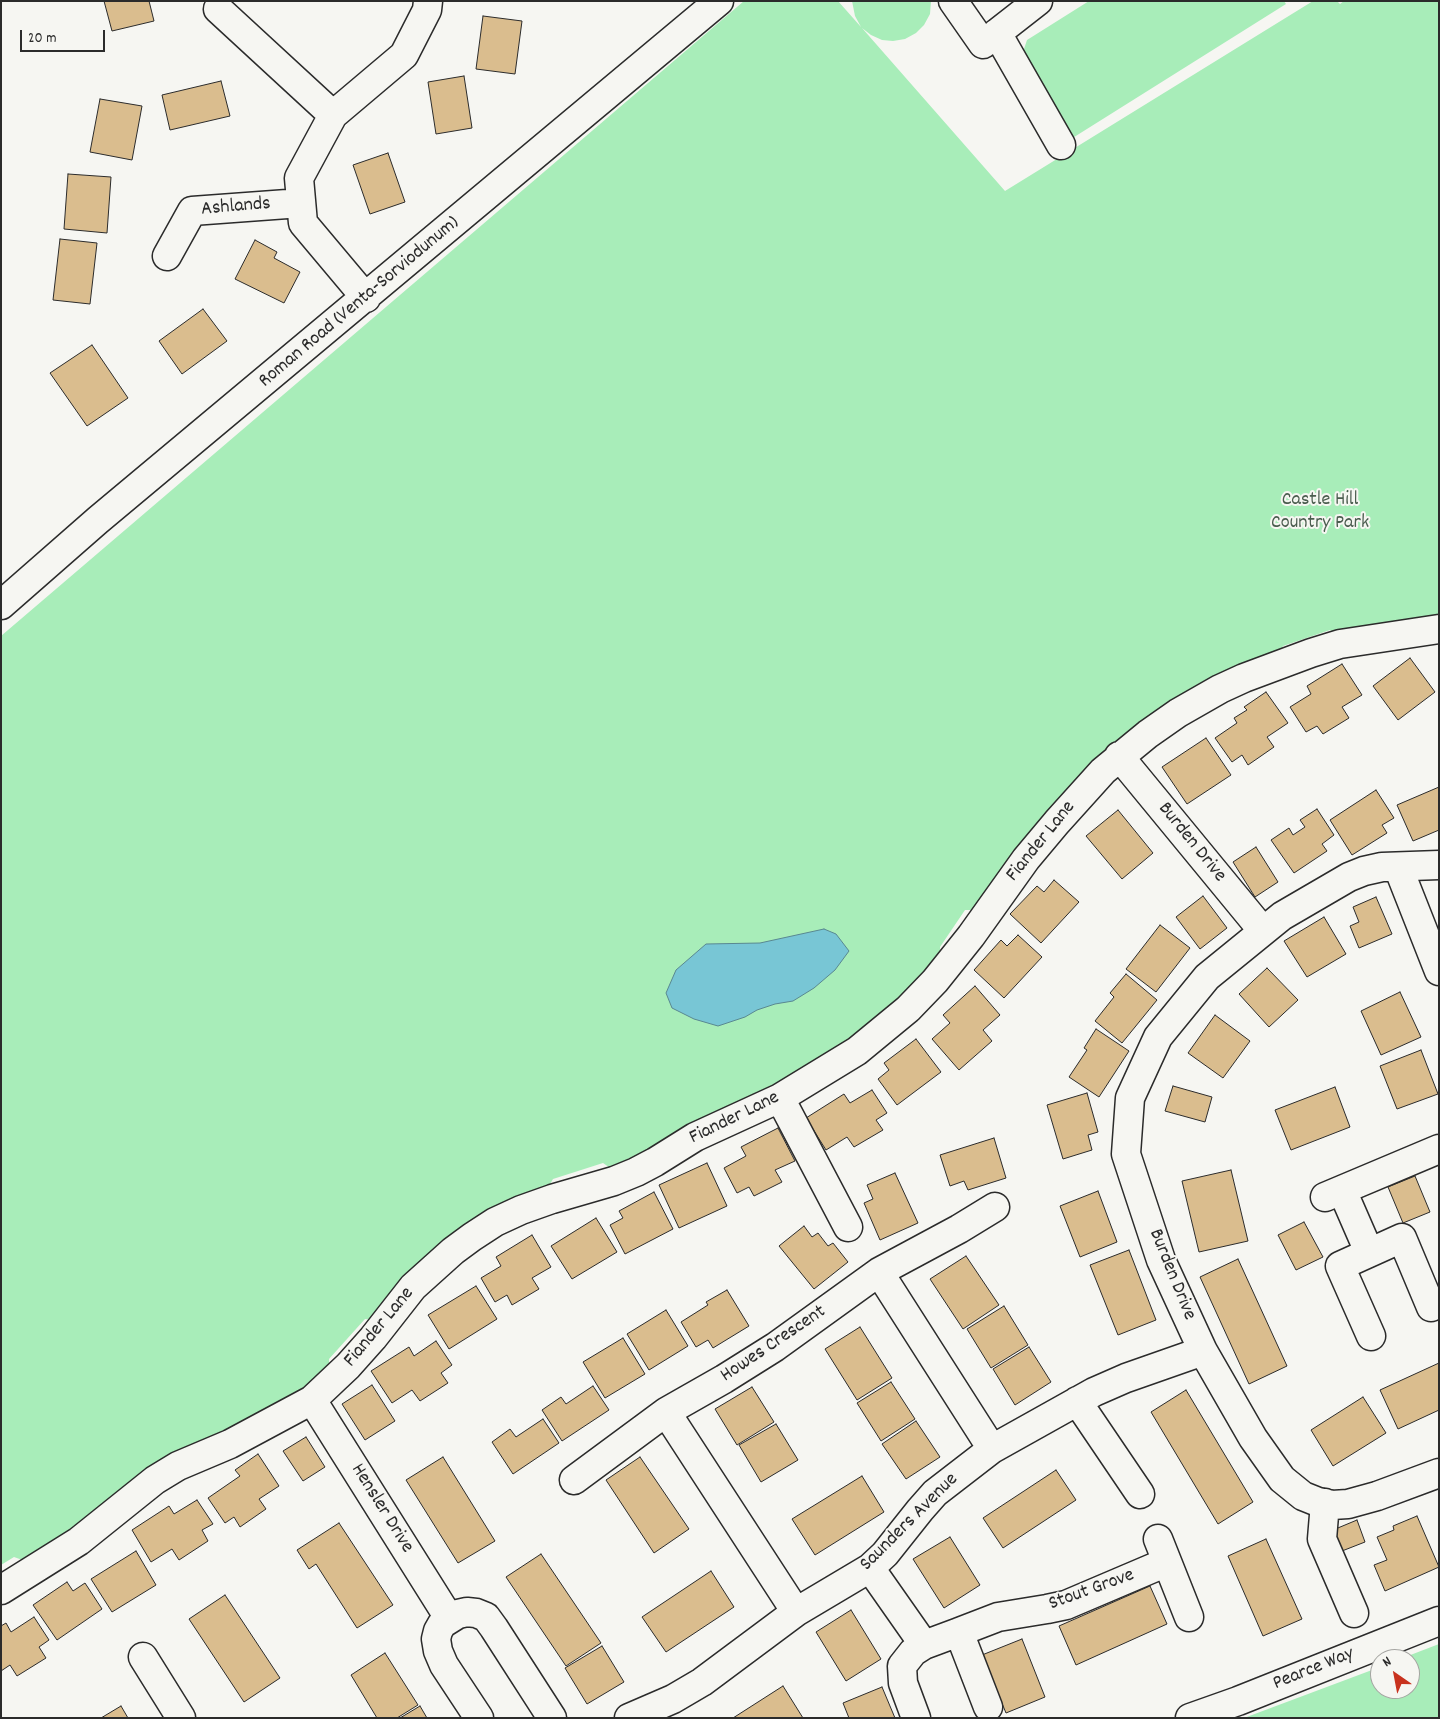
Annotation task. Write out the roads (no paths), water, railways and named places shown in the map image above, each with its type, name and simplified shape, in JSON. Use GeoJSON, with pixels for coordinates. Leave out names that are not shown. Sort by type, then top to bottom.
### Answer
{"type":"FeatureCollection","features":[{"type":"Feature","properties":{"kind":"street"},"geometry":{"type":"LineString","coordinates":[[366,298],[303,223],[299,178],[332,115],[404,55],[427,10],[428,1]]}},
{"type":"Feature","properties":{"kind":"street","name":"Roman Road (Venta-Sorviodunum)"},"geometry":{"type":"LineString","coordinates":[[1,605],[98,520],[366,298],[719,1]]}},
{"type":"Feature","properties":{"kind":"street"},"geometry":{"type":"LineString","coordinates":[[953,1],[984,44],[1038,1]]}},
{"type":"Feature","properties":{"kind":"street"},"geometry":{"type":"LineString","coordinates":[[218,9],[332,115]]}},
{"type":"Feature","properties":{"kind":"street"},"geometry":{"type":"LineString","coordinates":[[997,33],[1061,145]]}},
{"type":"Feature","properties":{"kind":"street","name":"Ashlands"},"geometry":{"type":"LineString","coordinates":[[167,256],[192,211],[301,203]]}},
{"type":"Feature","properties":{"kind":"street","name":"Fiander Lane"},"geometry":{"type":"LineString","coordinates":[[1,1590],[79,1541],[155,1480],[178,1466],[230,1444],[312,1400],[374,1338],[413,1287],[447,1256],[472,1237],[496,1222],[521,1210],[614,1181],[636,1172],[711,1129],[780,1098],[857,1051],[908,1009],[935,981],[956,956],[1026,859],[1103,771],[1119,756],[1178,713],[1220,689],[1244,678],[1310,653],[1340,644],[1439,629]]}},
{"type":"Feature","properties":{"kind":"street","name":"Burden Drive"},"geometry":{"type":"LineString","coordinates":[[1119,756],[1263,931]]}},
{"type":"Feature","properties":{"kind":"street","name":"Burden Drive"},"geometry":{"type":"LineString","coordinates":[[1439,865],[1382,867],[1349,877],[1282,916],[1206,977],[1158,1037],[1130,1098],[1126,1154],[1162,1260],[1203,1351],[1253,1438],[1282,1479],[1303,1496],[1325,1503],[1348,1504],[1377,1496],[1439,1473]]}},
{"type":"Feature","properties":{"kind":"street"},"geometry":{"type":"LineString","coordinates":[[1398,867],[1439,971]]}},
{"type":"Feature","properties":{"kind":"street"},"geometry":{"type":"LineString","coordinates":[[780,1098],[848,1227]]}},
{"type":"Feature","properties":{"kind":"street"},"geometry":{"type":"LineString","coordinates":[[1369,1252],[1334,1194],[1439,1149]]}},
{"type":"Feature","properties":{"kind":"street","name":"Howes Crescent"},"geometry":{"type":"LineString","coordinates":[[574,1480],[666,1412],[775,1347],[878,1272],[959,1230],[995,1207]]}},
{"type":"Feature","properties":{"kind":"street"},"geometry":{"type":"LineString","coordinates":[[1370,1336],[1340,1266],[1369,1252],[1402,1238],[1432,1307]]}},
{"type":"Feature","properties":{"kind":"street"},"geometry":{"type":"LineString","coordinates":[[878,1272],[992,1449]]}},
{"type":"Feature","properties":{"kind":"street","name":"Saunders Avenue"},"geometry":{"type":"LineString","coordinates":[[629,1718],[673,1699],[702,1682],[796,1612],[870,1568],[885,1554],[935,1493],[992,1449],[1077,1401],[1126,1378],[1203,1351]]}},
{"type":"Feature","properties":{"kind":"street","name":"Hensler Drive"},"geometry":{"type":"LineString","coordinates":[[312,1400],[450,1618]]}},
{"type":"Feature","properties":{"kind":"street"},"geometry":{"type":"LineString","coordinates":[[1077,1401],[1140,1494]]}},
{"type":"Feature","properties":{"kind":"street"},"geometry":{"type":"LineString","coordinates":[[666,1412],[796,1612]]}},
{"type":"Feature","properties":{"kind":"street"},"geometry":{"type":"LineString","coordinates":[[1325,1503],[1322,1539],[1354,1613]]}},
{"type":"Feature","properties":{"kind":"street","name":"Stout Grove"},"geometry":{"type":"LineString","coordinates":[[916,1718],[903,1683],[902,1666],[914,1652],[924,1645],[998,1617],[1066,1605],[1162,1551],[1189,1616]]}},
{"type":"Feature","properties":{"kind":"street"},"geometry":{"type":"LineString","coordinates":[[870,1568],[924,1645]]}},
{"type":"Feature","properties":{"kind":"street"},"geometry":{"type":"LineString","coordinates":[[479,1718],[444,1664],[438,1651],[436,1639],[442,1624],[458,1614],[467,1612],[476,1613],[486,1618],[552,1718]]}},
{"type":"Feature","properties":{"kind":"street","name":"Pearce Way"},"geometry":{"type":"LineString","coordinates":[[1190,1718],[1238,1701],[1439,1621]]}},
{"type":"Feature","properties":{"kind":"street"},"geometry":{"type":"LineString","coordinates":[[959,1632],[988,1707]]}},
{"type":"Feature","properties":{"kind":"street"},"geometry":{"type":"LineString","coordinates":[[143,1658],[181,1718]]}},
{"type":"Feature","properties":{"kind":"water"},"geometry":{"type":"Polygon","coordinates":[[[824,929],[836,934],[849,951],[835,970],[814,988],[793,1001],[757,1010],[745,1017],[718,1026],[694,1019],[672,1008],[666,993],[676,970],[706,944],[760,943],[824,929]]]}},
{"type":"Feature","properties":{"kind":"park label","name":"Castle Hill Country Park"},"geometry":{"type":"Point","coordinates":[1320,512]}}]}
